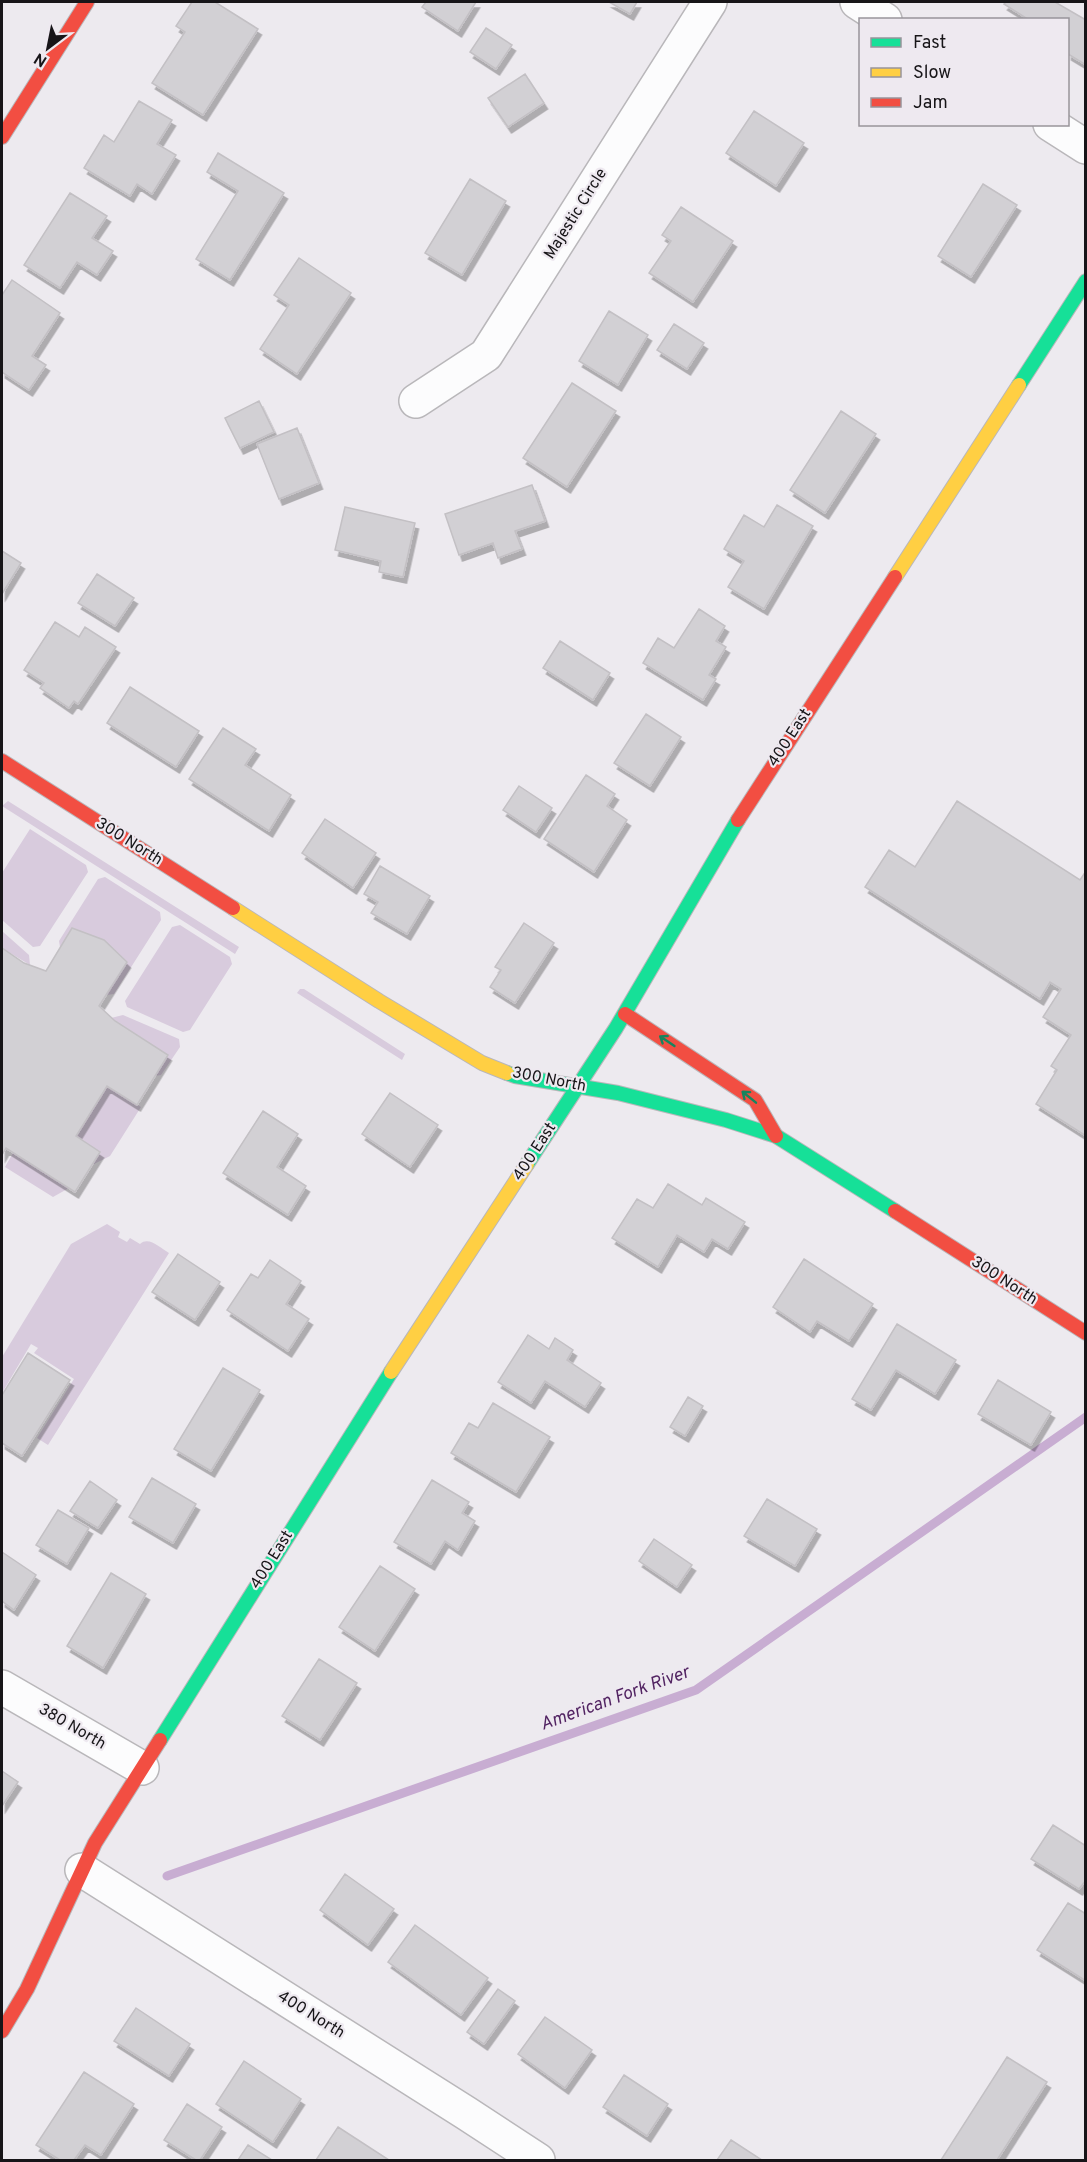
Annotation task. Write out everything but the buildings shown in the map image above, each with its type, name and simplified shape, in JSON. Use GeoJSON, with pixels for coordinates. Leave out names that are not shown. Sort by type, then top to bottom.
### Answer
{"type":"FeatureCollection","features":[{"type":"Feature","properties":{"kind":"street"},"geometry":{"type":"LineString","coordinates":[[2,136],[87,2]]}},
{"type":"Feature","properties":{"kind":"street","name":"Majestic Circle"},"geometry":{"type":"LineString","coordinates":[[416,401],[486,356],[710,2]]}},
{"type":"Feature","properties":{"kind":"street"},"geometry":{"type":"LineString","coordinates":[[857,2],[882,18]]}},
{"type":"Feature","properties":{"kind":"street"},"geometry":{"type":"LineString","coordinates":[[1053,126],[1086,147]]}},
{"type":"Feature","properties":{"kind":"street","name":"400 East"},"geometry":{"type":"LineString","coordinates":[[2,2031],[27,1989],[94,1843],[368,1407],[625,1014],[741,815],[1086,281]]}},
{"type":"Feature","properties":{"kind":"street","name":"300 North"},"geometry":{"type":"LineString","coordinates":[[2,761],[450,1045],[482,1063],[515,1076],[618,1093],[726,1120],[776,1136],[1086,1334]]}},
{"type":"Feature","properties":{"kind":"street"},"geometry":{"type":"LineString","coordinates":[[625,1014],[755,1100],[776,1136]]}},
{"type":"Feature","properties":{"kind":"street","name":"380 North"},"geometry":{"type":"LineString","coordinates":[[2,1687],[142,1768]]}},
{"type":"Feature","properties":{"kind":"street","name":"400 North"},"geometry":{"type":"LineString","coordinates":[[82,1870],[538,2160]]}},
{"type":"Feature","properties":{"kind":"shaded area"},"geometry":{"type":"Polygon","coordinates":[[[8,801],[239,947],[235,954],[2,806],[8,801]]]}},
{"type":"Feature","properties":{"kind":"shaded area"},"geometry":{"type":"Polygon","coordinates":[[[30,829],[86,865],[88,872],[40,946],[33,947],[2,920],[2,873],[30,829]]]}},
{"type":"Feature","properties":{"kind":"shaded area"},"geometry":{"type":"Polygon","coordinates":[[[105,877],[160,912],[161,920],[114,994],[106,995],[127,962],[104,940],[73,929],[60,947],[59,941],[98,879],[105,877]]]}},
{"type":"Feature","properties":{"kind":"shaded area"},"geometry":{"type":"Polygon","coordinates":[[[180,925],[230,957],[232,964],[190,1030],[183,1032],[127,1007],[125,1001],[172,927],[180,925]]]}},
{"type":"Feature","properties":{"kind":"shaded area"},"geometry":{"type":"Polygon","coordinates":[[[2,931],[29,955],[30,965],[2,948],[2,931]]]}},
{"type":"Feature","properties":{"kind":"shaded area"},"geometry":{"type":"Polygon","coordinates":[[[300,989],[304,989],[405,1054],[402,1060],[297,993],[300,989]]]}},
{"type":"Feature","properties":{"kind":"shaded area"},"geometry":{"type":"Polygon","coordinates":[[[123,1015],[179,1039],[180,1047],[161,1075],[155,1076],[168,1055],[111,1018],[123,1015]]]}},
{"type":"Feature","properties":{"kind":"shaded area"},"geometry":{"type":"Polygon","coordinates":[[[107,1086],[141,1107],[110,1156],[92,1165],[100,1152],[76,1136],[107,1086]]]}},
{"type":"Feature","properties":{"kind":"shaded area"},"geometry":{"type":"Polygon","coordinates":[[[13,1153],[69,1188],[53,1197],[5,1167],[13,1153]]]}},
{"type":"Feature","properties":{"kind":"shaded area"},"geometry":{"type":"Polygon","coordinates":[[[107,1224],[120,1232],[118,1237],[127,1242],[130,1238],[140,1244],[151,1242],[169,1253],[48,1445],[37,1438],[74,1379],[34,1353],[38,1348],[31,1344],[2,1393],[2,1357],[71,1244],[107,1224]]]}},
{"type":"Feature","properties":{"kind":"waterway","name":"American Fork River"},"geometry":{"type":"LineString","coordinates":[[167,1876],[696,1690],[1086,1417]]}},
{"type":"Feature","properties":{"kind":"traffic: fast"},"geometry":{"type":"LineString","coordinates":[[1019,385],[1086,281]]}},
{"type":"Feature","properties":{"kind":"traffic: fast"},"geometry":{"type":"LineString","coordinates":[[527,1164],[616,1028],[738,820]]}},
{"type":"Feature","properties":{"kind":"traffic: fast"},"geometry":{"type":"LineString","coordinates":[[507,1073],[618,1093],[726,1120],[776,1136],[895,1211]]}},
{"type":"Feature","properties":{"kind":"traffic: fast"},"geometry":{"type":"LineString","coordinates":[[160,1740],[391,1372]]}},
{"type":"Feature","properties":{"kind":"traffic: slow"},"geometry":{"type":"LineString","coordinates":[[895,577],[1019,385]]}},
{"type":"Feature","properties":{"kind":"traffic: slow"},"geometry":{"type":"LineString","coordinates":[[233,908],[379,1001],[482,1063],[507,1073]]}},
{"type":"Feature","properties":{"kind":"traffic: slow"},"geometry":{"type":"LineString","coordinates":[[391,1372],[527,1164]]}},
{"type":"Feature","properties":{"kind":"traffic: jam"},"geometry":{"type":"LineString","coordinates":[[2,137],[87,2]]}},
{"type":"Feature","properties":{"kind":"traffic: jam"},"geometry":{"type":"LineString","coordinates":[[738,820],[895,577]]}},
{"type":"Feature","properties":{"kind":"traffic: jam"},"geometry":{"type":"LineString","coordinates":[[2,761],[233,908]]}},
{"type":"Feature","properties":{"kind":"traffic: jam"},"geometry":{"type":"LineString","coordinates":[[625,1014],[755,1100],[776,1136]]}},
{"type":"Feature","properties":{"kind":"traffic: jam"},"geometry":{"type":"LineString","coordinates":[[895,1211],[1086,1333]]}},
{"type":"Feature","properties":{"kind":"traffic: jam"},"geometry":{"type":"LineString","coordinates":[[2,2031],[27,1989],[95,1843],[160,1740]]}}]}
